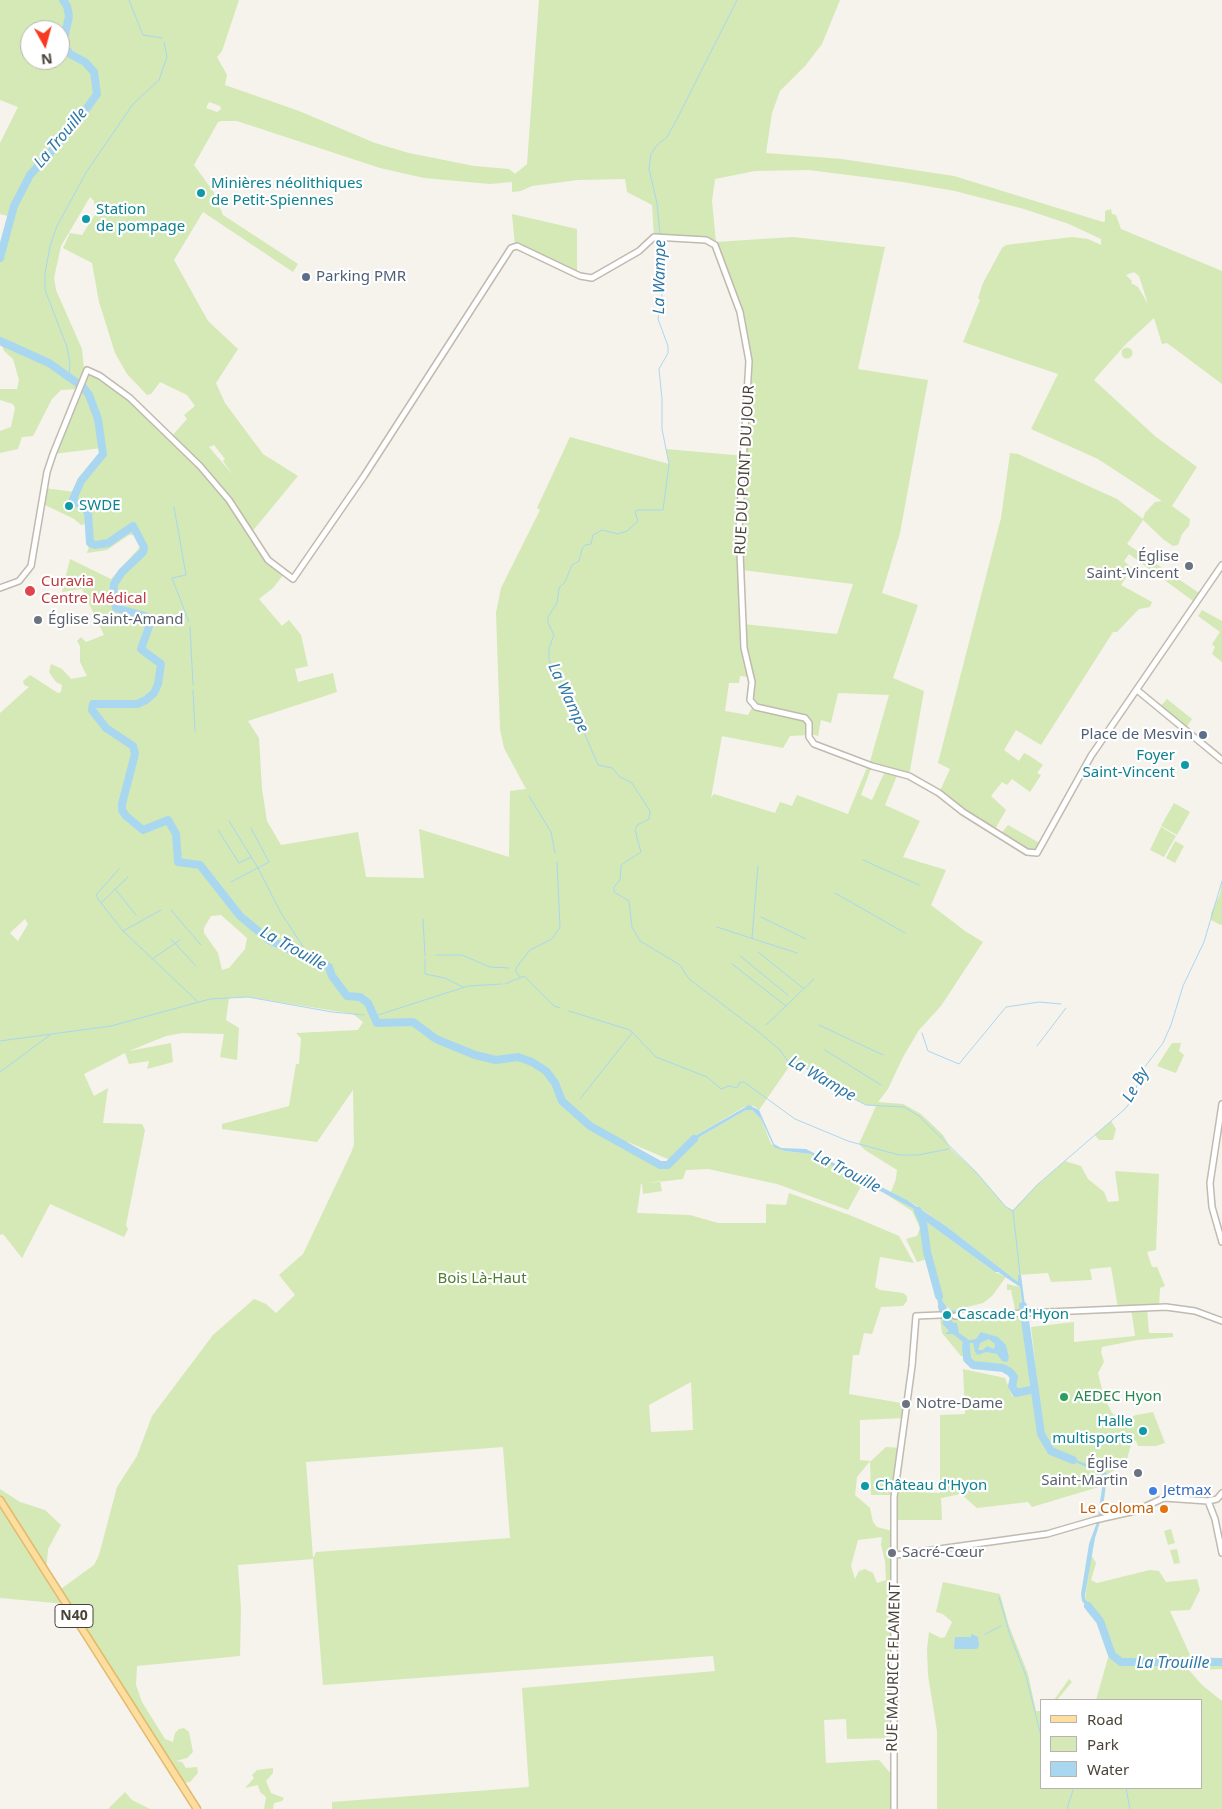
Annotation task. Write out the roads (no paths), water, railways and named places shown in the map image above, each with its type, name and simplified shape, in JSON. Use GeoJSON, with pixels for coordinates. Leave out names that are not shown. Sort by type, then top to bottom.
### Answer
{"type":"FeatureCollection","features":[{"type":"Feature","properties":{"kind":"main road","name":"N40"},"geometry":{"type":"LineString","coordinates":[[0,1500],[197,1809]]}},
{"type":"Feature","properties":{"kind":"street","name":"RUE DU POINT DU JOUR"},"geometry":{"type":"LineString","coordinates":[[0,588],[18,581],[26,574],[32,562],[47,472],[78,389],[88,370],[100,376],[130,398],[200,466],[229,500],[268,560],[292,579],[364,476],[511,248],[517,246],[580,276],[592,278],[633,255],[654,237],[706,240],[715,245],[734,293],[746,336],[749,379],[739,529],[743,640],[751,676],[750,700],[752,705],[805,718],[808,721],[809,737],[814,744],[872,766],[904,774],[919,781],[970,817],[1033,854],[1040,849],[1080,774],[1137,690]]}},
{"type":"Feature","properties":{"kind":"street"},"geometry":{"type":"LineString","coordinates":[[1222,565],[1137,690],[1222,760]]}},
{"type":"Feature","properties":{"kind":"street"},"geometry":{"type":"LineString","coordinates":[[1222,1104],[1210,1190],[1214,1217],[1222,1242]]}},
{"type":"Feature","properties":{"kind":"street"},"geometry":{"type":"LineString","coordinates":[[955,1316],[1118,1308],[1187,1309],[1222,1321]]}},
{"type":"Feature","properties":{"kind":"street","name":"RUE MAURICE FLAMENT"},"geometry":{"type":"LineString","coordinates":[[894,1809],[896,1555],[894,1497],[912,1366],[916,1316],[940,1315]]}},
{"type":"Feature","properties":{"kind":"street"},"geometry":{"type":"LineString","coordinates":[[1215,1519],[1217,1499],[1222,1493]]}},
{"type":"Feature","properties":{"kind":"street"},"geometry":{"type":"LineString","coordinates":[[896,1555],[1017,1540],[1146,1508],[1164,1498],[1208,1501],[1217,1499]]}},
{"type":"Feature","properties":{"kind":"street"},"geometry":{"type":"LineString","coordinates":[[1208,1501],[1215,1519],[1222,1553]]}},
{"type":"Feature","properties":{"kind":"water"},"geometry":{"type":"Polygon","coordinates":[[[13,342],[24,349],[24,352],[10,349],[9,346],[13,342]]]}},
{"type":"Feature","properties":{"kind":"water"},"geometry":{"type":"Polygon","coordinates":[[[749,1105],[759,1110],[774,1144],[781,1148],[806,1149],[907,1200],[946,1226],[1018,1282],[1018,1275],[1021,1275],[1026,1313],[1023,1313],[1020,1287],[998,1272],[995,1272],[925,1221],[912,1208],[811,1154],[785,1151],[774,1147],[761,1119],[752,1110],[746,1110],[701,1136],[688,1146],[686,1145],[695,1136],[749,1105]]]}},
{"type":"Feature","properties":{"kind":"water"},"geometry":{"type":"Polygon","coordinates":[[[938,1285],[944,1305],[947,1309],[956,1311],[955,1315],[940,1314],[935,1287],[938,1285]]]}},
{"type":"Feature","properties":{"kind":"water"},"geometry":{"type":"Polygon","coordinates":[[[941,1322],[957,1323],[959,1333],[969,1340],[976,1339],[981,1332],[998,1337],[1006,1345],[1009,1358],[1007,1362],[1002,1361],[997,1354],[986,1352],[978,1355],[975,1352],[973,1343],[970,1343],[969,1355],[965,1355],[963,1342],[953,1334],[945,1334],[949,1331],[941,1322]],[[989,1339],[980,1343],[978,1350],[983,1350],[987,1346],[994,1349],[995,1344],[989,1339]]]}},
{"type":"Feature","properties":{"kind":"water"},"geometry":{"type":"Polygon","coordinates":[[[1064,1455],[1106,1472],[1102,1515],[1098,1516],[1103,1481],[1101,1473],[1063,1457],[1064,1455]]]}},
{"type":"Feature","properties":{"kind":"water"},"geometry":{"type":"Polygon","coordinates":[[[1097,1522],[1100,1522],[1095,1538],[1085,1595],[1085,1599],[1097,1612],[1092,1614],[1082,1601],[1081,1594],[1089,1544],[1097,1522]]]}},
{"type":"Feature","properties":{"kind":"water"},"geometry":{"type":"Polygon","coordinates":[[[971,1634],[978,1637],[979,1646],[977,1649],[954,1649],[955,1637],[971,1637],[971,1634]]]}},
{"type":"Feature","properties":{"kind":"waterway","name":"La Trouille"},"geometry":{"type":"LineString","coordinates":[[0,258],[14,206],[30,175],[74,126],[97,94],[94,72],[85,62],[70,54],[63,44],[69,16],[67,6],[63,0]]}},
{"type":"Feature","properties":{"kind":"waterway"},"geometry":{"type":"LineString","coordinates":[[129,0],[143,35],[162,38]]}},
{"type":"Feature","properties":{"kind":"waterway","name":"La Wampe"},"geometry":{"type":"LineString","coordinates":[[660,234],[657,203],[649,169],[651,154],[657,145],[667,137],[737,0]]}},
{"type":"Feature","properties":{"kind":"waterway"},"geometry":{"type":"LineString","coordinates":[[69,376],[70,363],[67,347],[45,290],[45,273],[50,246],[57,226],[87,171],[133,104],[159,80],[167,57],[164,42]]}},
{"type":"Feature","properties":{"kind":"waterway","name":"La Wampe"},"geometry":{"type":"LineString","coordinates":[[660,238],[662,294],[658,319],[668,346],[668,353],[659,369],[662,429],[669,464],[663,510],[637,510],[635,512],[638,521],[627,531],[618,534],[602,530],[593,535],[591,544],[585,545],[582,549],[579,561],[572,565],[565,582],[559,588],[557,603],[548,617],[548,623],[554,635],[549,648],[549,660],[569,697],[598,765],[612,768],[620,777],[632,783],[650,811],[649,819],[637,825],[635,830],[641,852],[621,865],[620,880],[614,887],[614,892],[629,901],[632,927],[640,941],[680,965],[689,979],[759,1032],[781,1051],[789,1063],[802,1065],[833,1088],[866,1105],[904,1107],[919,1116],[976,1172],[1006,1207],[1013,1211]]}},
{"type":"Feature","properties":{"kind":"waterway","name":"La Trouille"},"geometry":{"type":"LineString","coordinates":[[0,341],[49,363],[83,387],[89,395],[98,419],[103,454],[81,481],[73,499],[88,512],[90,543],[95,545],[108,543],[133,526],[144,547],[143,552],[122,572],[114,584],[113,596],[116,608],[145,616],[151,621],[141,649],[161,664],[158,684],[154,693],[146,700],[137,704],[93,704],[92,710],[106,728],[133,746],[135,754],[122,804],[122,810],[126,816],[143,830],[168,820],[176,834],[178,862],[200,865],[240,916],[269,940],[329,967],[332,976],[347,996],[360,997],[368,1003],[377,1023],[413,1022],[436,1039],[475,1055],[496,1060],[518,1057],[532,1062],[546,1071],[555,1083],[562,1101],[590,1126],[660,1165],[668,1165],[694,1139]]}},
{"type":"Feature","properties":{"kind":"waterway","name":"La Trouille"},"geometry":{"type":"LineString","coordinates":[[69,505],[74,500]]}},
{"type":"Feature","properties":{"kind":"waterway"},"geometry":{"type":"LineString","coordinates":[[174,507],[186,575],[172,578],[189,622]]}},
{"type":"Feature","properties":{"kind":"waterway"},"geometry":{"type":"LineString","coordinates":[[190,627],[193,685]]}},
{"type":"Feature","properties":{"kind":"waterway"},"geometry":{"type":"LineString","coordinates":[[193,690],[195,731]]}},
{"type":"Feature","properties":{"kind":"waterway"},"geometry":{"type":"LineString","coordinates":[[529,796],[551,832],[555,853]]}},
{"type":"Feature","properties":{"kind":"waterway"},"geometry":{"type":"LineString","coordinates":[[229,821],[258,868],[281,913],[306,951]]}},
{"type":"Feature","properties":{"kind":"waterway"},"geometry":{"type":"LineString","coordinates":[[231,882],[269,862],[251,828]]}},
{"type":"Feature","properties":{"kind":"waterway"},"geometry":{"type":"LineString","coordinates":[[218,830],[239,863],[251,857]]}},
{"type":"Feature","properties":{"kind":"waterway"},"geometry":{"type":"LineString","coordinates":[[863,860],[919,885]]}},
{"type":"Feature","properties":{"kind":"waterway"},"geometry":{"type":"LineString","coordinates":[[520,977],[516,972],[516,968],[530,950],[552,939],[560,927],[557,862]]}},
{"type":"Feature","properties":{"kind":"waterway"},"geometry":{"type":"LineString","coordinates":[[752,938],[758,866]]}},
{"type":"Feature","properties":{"kind":"waterway"},"geometry":{"type":"LineString","coordinates":[[100,902],[96,895],[119,869]]}},
{"type":"Feature","properties":{"kind":"waterway"},"geometry":{"type":"LineString","coordinates":[[128,877],[101,903],[123,931],[197,1001]]}},
{"type":"Feature","properties":{"kind":"waterway","name":"Le By"},"geometry":{"type":"LineString","coordinates":[[1020,1275],[1013,1211],[1037,1185],[1125,1109],[1131,1101],[1144,1068],[1163,1043],[1171,1025],[1183,986],[1204,942],[1222,881]]}},
{"type":"Feature","properties":{"kind":"waterway"},"geometry":{"type":"LineString","coordinates":[[115,889],[136,915]]}},
{"type":"Feature","properties":{"kind":"waterway"},"geometry":{"type":"LineString","coordinates":[[835,893],[905,933]]}},
{"type":"Feature","properties":{"kind":"waterway"},"geometry":{"type":"LineString","coordinates":[[123,931],[161,910]]}},
{"type":"Feature","properties":{"kind":"waterway"},"geometry":{"type":"LineString","coordinates":[[171,910],[201,945]]}},
{"type":"Feature","properties":{"kind":"waterway"},"geometry":{"type":"LineString","coordinates":[[761,917],[806,939]]}},
{"type":"Feature","properties":{"kind":"waterway"},"geometry":{"type":"LineString","coordinates":[[423,919],[425,956]]}},
{"type":"Feature","properties":{"kind":"waterway"},"geometry":{"type":"LineString","coordinates":[[717,927],[797,953]]}},
{"type":"Feature","properties":{"kind":"waterway"},"geometry":{"type":"LineString","coordinates":[[171,939],[196,966]]}},
{"type":"Feature","properties":{"kind":"waterway"},"geometry":{"type":"LineString","coordinates":[[152,959],[180,940]]}},
{"type":"Feature","properties":{"kind":"waterway"},"geometry":{"type":"LineString","coordinates":[[758,952],[803,988]]}},
{"type":"Feature","properties":{"kind":"waterway"},"geometry":{"type":"LineString","coordinates":[[436,955],[462,955],[490,967],[509,968]]}},
{"type":"Feature","properties":{"kind":"waterway"},"geometry":{"type":"LineString","coordinates":[[740,956],[788,995]]}},
{"type":"Feature","properties":{"kind":"waterway"},"geometry":{"type":"LineString","coordinates":[[425,959],[425,974],[445,978],[463,987]]}},
{"type":"Feature","properties":{"kind":"waterway"},"geometry":{"type":"LineString","coordinates":[[732,964],[786,1006]]}},
{"type":"Feature","properties":{"kind":"waterway"},"geometry":{"type":"LineString","coordinates":[[505,984],[524,976],[554,1006],[560,1008]]}},
{"type":"Feature","properties":{"kind":"waterway"},"geometry":{"type":"LineString","coordinates":[[766,1025],[814,979]]}},
{"type":"Feature","properties":{"kind":"waterway"},"geometry":{"type":"LineString","coordinates":[[378,1015],[468,986],[502,984]]}},
{"type":"Feature","properties":{"kind":"waterway"},"geometry":{"type":"LineString","coordinates":[[0,1041],[111,1026],[210,999],[248,997],[332,1012],[364,1015]]}},
{"type":"Feature","properties":{"kind":"waterway"},"geometry":{"type":"LineString","coordinates":[[922,1033],[928,1051],[959,1064],[1006,1007],[1039,1002],[1061,1004]]}},
{"type":"Feature","properties":{"kind":"waterway"},"geometry":{"type":"LineString","coordinates":[[1037,1046],[1066,1008]]}},
{"type":"Feature","properties":{"kind":"waterway"},"geometry":{"type":"LineString","coordinates":[[569,1011],[630,1030],[656,1057],[707,1077],[721,1089],[729,1086],[737,1088],[740,1082],[744,1082],[795,1119],[848,1141],[899,1155],[918,1155],[949,1149]]}},
{"type":"Feature","properties":{"kind":"waterway"},"geometry":{"type":"LineString","coordinates":[[819,1025],[883,1055]]}},
{"type":"Feature","properties":{"kind":"waterway"},"geometry":{"type":"LineString","coordinates":[[580,1099],[632,1033]]}},
{"type":"Feature","properties":{"kind":"waterway"},"geometry":{"type":"LineString","coordinates":[[0,1072],[50,1035]]}},
{"type":"Feature","properties":{"kind":"waterway"},"geometry":{"type":"LineString","coordinates":[[825,1050],[881,1085]]}},
{"type":"Feature","properties":{"kind":"waterway","name":"La Trouille"},"geometry":{"type":"LineString","coordinates":[[918,1211],[923,1222],[927,1252],[939,1296]]}},
{"type":"Feature","properties":{"kind":"waterway","name":"La Trouille"},"geometry":{"type":"LineString","coordinates":[[1023,1306],[1041,1434],[1051,1451],[1073,1460]]}},
{"type":"Feature","properties":{"kind":"waterway","name":"La Trouille"},"geometry":{"type":"LineString","coordinates":[[942,1307],[953,1330]]}},
{"type":"Feature","properties":{"kind":"waterway","name":"La Trouille"},"geometry":{"type":"LineString","coordinates":[[966,1346],[967,1359],[973,1365],[1003,1368],[1010,1372],[1014,1377],[1012,1386],[1016,1393],[1035,1389]]}},
{"type":"Feature","properties":{"kind":"waterway"},"geometry":{"type":"LineString","coordinates":[[999,1597],[1010,1635],[1026,1676],[1040,1732]]}},
{"type":"Feature","properties":{"kind":"waterway","name":"La Trouille"},"geometry":{"type":"LineString","coordinates":[[1088,1606],[1100,1621],[1112,1655],[1121,1662],[1222,1662]]}},
{"type":"Feature","properties":{"kind":"waterway"},"geometry":{"type":"LineString","coordinates":[[985,1634],[1001,1626]]}},
{"type":"Feature","properties":{"kind":"waterway"},"geometry":{"type":"LineString","coordinates":[[1126,1789],[1130,1809]]}},
{"type":"Feature","properties":{"kind":"waterway"},"geometry":{"type":"LineString","coordinates":[[1067,1809],[1073,1790]]}},
{"type":"Feature","properties":{"kind":"place","name":"Minières néolithiques de Petit-Spiennes"},"geometry":{"type":"Point","coordinates":[201,193]}},
{"type":"Feature","properties":{"kind":"place","name":"Station de pompage"},"geometry":{"type":"Point","coordinates":[86,219]}},
{"type":"Feature","properties":{"kind":"place","name":"Parking PMR"},"geometry":{"type":"Point","coordinates":[306,277]}},
{"type":"Feature","properties":{"kind":"place","name":"SWDE"},"geometry":{"type":"Point","coordinates":[69,506]}},
{"type":"Feature","properties":{"kind":"place","name":"Église Saint-Vincent"},"geometry":{"type":"Point","coordinates":[1189,566]}},
{"type":"Feature","properties":{"kind":"place","name":"Curavia Centre Médical"},"geometry":{"type":"Point","coordinates":[30,591]}},
{"type":"Feature","properties":{"kind":"place","name":"Église Saint-Amand"},"geometry":{"type":"Point","coordinates":[38,620]}},
{"type":"Feature","properties":{"kind":"place","name":"Place de Mesvin"},"geometry":{"type":"Point","coordinates":[1203,735]}},
{"type":"Feature","properties":{"kind":"place","name":"Foyer Saint-Vincent"},"geometry":{"type":"Point","coordinates":[1185,765]}},
{"type":"Feature","properties":{"kind":"place","name":"Cascade d'Hyon"},"geometry":{"type":"Point","coordinates":[947,1315]}},
{"type":"Feature","properties":{"kind":"place","name":"AEDEC Hyon"},"geometry":{"type":"Point","coordinates":[1064,1397]}},
{"type":"Feature","properties":{"kind":"place","name":"Notre-Dame"},"geometry":{"type":"Point","coordinates":[906,1404]}},
{"type":"Feature","properties":{"kind":"place","name":"Halle multisports"},"geometry":{"type":"Point","coordinates":[1143,1431]}},
{"type":"Feature","properties":{"kind":"place","name":"Église Saint-Martin"},"geometry":{"type":"Point","coordinates":[1138,1473]}},
{"type":"Feature","properties":{"kind":"place","name":"Château d'Hyon"},"geometry":{"type":"Point","coordinates":[865,1486]}},
{"type":"Feature","properties":{"kind":"place","name":"Jetmax"},"geometry":{"type":"Point","coordinates":[1153,1491]}},
{"type":"Feature","properties":{"kind":"place","name":"Le Coloma"},"geometry":{"type":"Point","coordinates":[1164,1509]}},
{"type":"Feature","properties":{"kind":"place","name":"Sacré-Cœur"},"geometry":{"type":"Point","coordinates":[892,1553]}},
{"type":"Feature","properties":{"kind":"park label","name":"Bois Là-Haut"},"geometry":{"type":"Point","coordinates":[482,1279]}}]}
